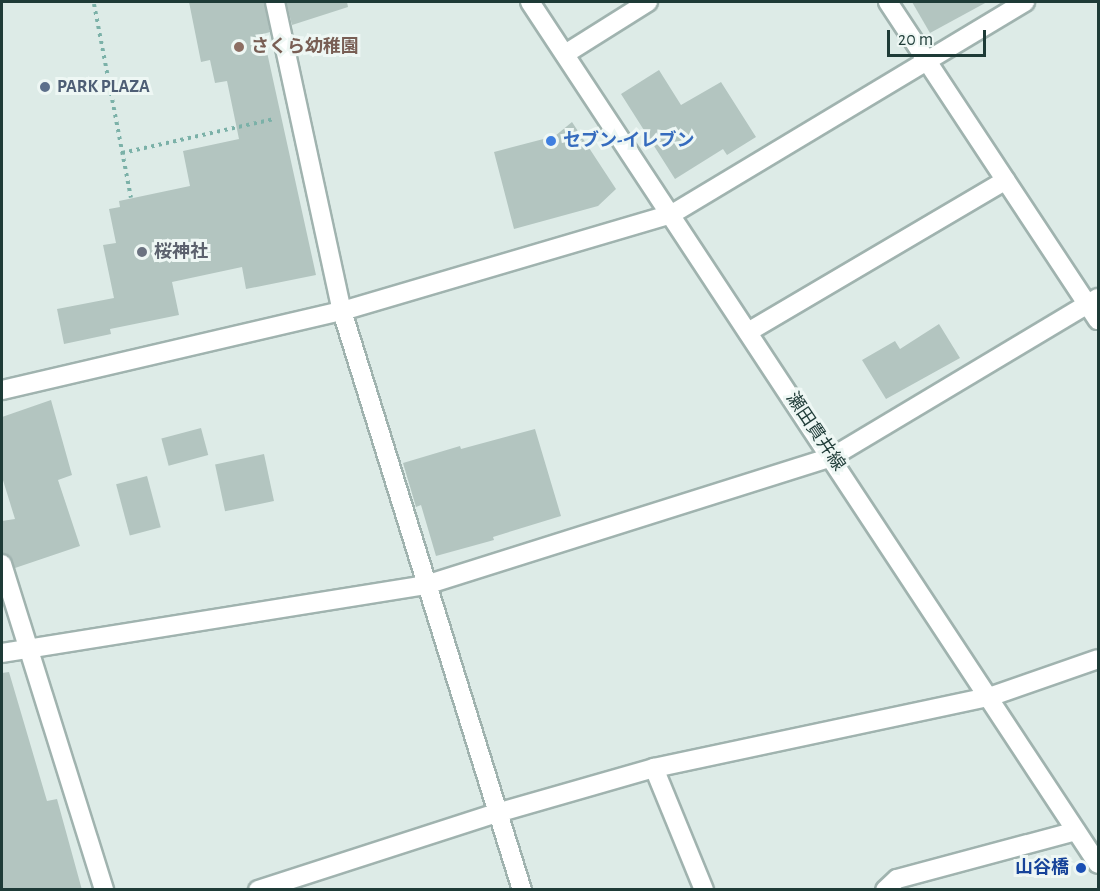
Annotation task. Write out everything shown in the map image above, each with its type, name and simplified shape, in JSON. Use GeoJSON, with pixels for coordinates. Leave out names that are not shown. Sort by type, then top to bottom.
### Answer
{"type":"FeatureCollection","features":[{"type":"Feature","properties":{"kind":"street"},"geometry":{"type":"LineString","coordinates":[[275,2],[342,311],[522,890]]}},
{"type":"Feature","properties":{"kind":"street","name":"瀬田貫井線"},"geometry":{"type":"LineString","coordinates":[[530,2],[672,214],[1098,864]]}},
{"type":"Feature","properties":{"kind":"street"},"geometry":{"type":"LineString","coordinates":[[565,54],[648,2]]}},
{"type":"Feature","properties":{"kind":"street"},"geometry":{"type":"LineString","coordinates":[[888,2],[1006,180],[1093,301],[1098,320]]}},
{"type":"Feature","properties":{"kind":"street"},"geometry":{"type":"LineString","coordinates":[[2,390],[342,311],[672,214],[1025,2]]}},
{"type":"Feature","properties":{"kind":"street"},"geometry":{"type":"LineString","coordinates":[[748,332],[1006,180]]}},
{"type":"Feature","properties":{"kind":"street"},"geometry":{"type":"LineString","coordinates":[[2,653],[426,585],[832,457],[1093,301]]}},
{"type":"Feature","properties":{"kind":"street"},"geometry":{"type":"LineString","coordinates":[[2,564],[104,890]]}},
{"type":"Feature","properties":{"kind":"street"},"geometry":{"type":"LineString","coordinates":[[258,890],[497,813],[654,768],[989,696],[1098,659]]}},
{"type":"Feature","properties":{"kind":"street"},"geometry":{"type":"LineString","coordinates":[[654,768],[704,890]]}},
{"type":"Feature","properties":{"kind":"street"},"geometry":{"type":"LineString","coordinates":[[885,890],[897,879],[1076,831]]}},
{"type":"Feature","properties":{"kind":"path"},"geometry":{"type":"LineString","coordinates":[[94,4],[132,198]]}},
{"type":"Feature","properties":{"kind":"path"},"geometry":{"type":"LineString","coordinates":[[122,153],[208,136],[298,113]]}},
{"type":"Feature","properties":{"kind":"building"},"geometry":{"type":"Polygon","coordinates":[[[189,2],[264,2],[270,32],[263,34],[316,275],[246,289],[242,267],[172,282],[179,315],[110,329],[111,334],[64,344],[57,309],[114,298],[103,245],[116,243],[109,209],[120,207],[119,201],[190,186],[183,151],[239,139],[227,81],[215,83],[210,60],[201,62],[189,2]]]}},
{"type":"Feature","properties":{"kind":"building"},"geometry":{"type":"Polygon","coordinates":[[[286,2],[347,2],[348,7],[292,25],[286,2]]]}},
{"type":"Feature","properties":{"kind":"building"},"geometry":{"type":"Polygon","coordinates":[[[912,2],[987,2],[930,33],[912,2]]]}},
{"type":"Feature","properties":{"kind":"building"},"geometry":{"type":"Polygon","coordinates":[[[659,70],[681,105],[721,82],[756,137],[727,155],[723,149],[675,179],[621,94],[659,70]]]}},
{"type":"Feature","properties":{"kind":"building"},"geometry":{"type":"Polygon","coordinates":[[[572,122],[616,189],[598,206],[514,229],[494,152],[555,136],[572,122]]]}},
{"type":"Feature","properties":{"kind":"building"},"geometry":{"type":"Polygon","coordinates":[[[939,324],[960,358],[886,399],[862,360],[895,341],[900,349],[939,324]]]}},
{"type":"Feature","properties":{"kind":"building"},"geometry":{"type":"Polygon","coordinates":[[[51,400],[72,475],[58,480],[80,546],[15,568],[10,556],[2,553],[2,521],[15,519],[2,477],[2,417],[51,400]]]}},
{"type":"Feature","properties":{"kind":"building"},"geometry":{"type":"Polygon","coordinates":[[[201,428],[208,455],[169,466],[161,439],[201,428]]]}},
{"type":"Feature","properties":{"kind":"building"},"geometry":{"type":"Polygon","coordinates":[[[535,429],[561,516],[493,537],[494,540],[436,556],[421,505],[416,507],[403,463],[460,446],[461,449],[535,429]]]}},
{"type":"Feature","properties":{"kind":"building"},"geometry":{"type":"Polygon","coordinates":[[[264,454],[274,501],[225,511],[215,464],[264,454]]]}},
{"type":"Feature","properties":{"kind":"building"},"geometry":{"type":"Polygon","coordinates":[[[147,476],[161,527],[130,535],[116,484],[147,476]]]}},
{"type":"Feature","properties":{"kind":"building"},"geometry":{"type":"Polygon","coordinates":[[[9,672],[47,801],[57,799],[82,890],[2,890],[2,673],[9,672]]]}},
{"type":"Feature","properties":{"kind":"place","name":"さくら幼稚園"},"geometry":{"type":"Point","coordinates":[239,47]}},
{"type":"Feature","properties":{"kind":"place","name":"PARK PLAZA"},"geometry":{"type":"Point","coordinates":[45,87]}},
{"type":"Feature","properties":{"kind":"place","name":"セブン-イレブン"},"geometry":{"type":"Point","coordinates":[551,141]}},
{"type":"Feature","properties":{"kind":"place","name":"桜神社"},"geometry":{"type":"Point","coordinates":[142,252]}},
{"type":"Feature","properties":{"kind":"place","name":"山谷橋"},"geometry":{"type":"Point","coordinates":[1081,868]}}]}
